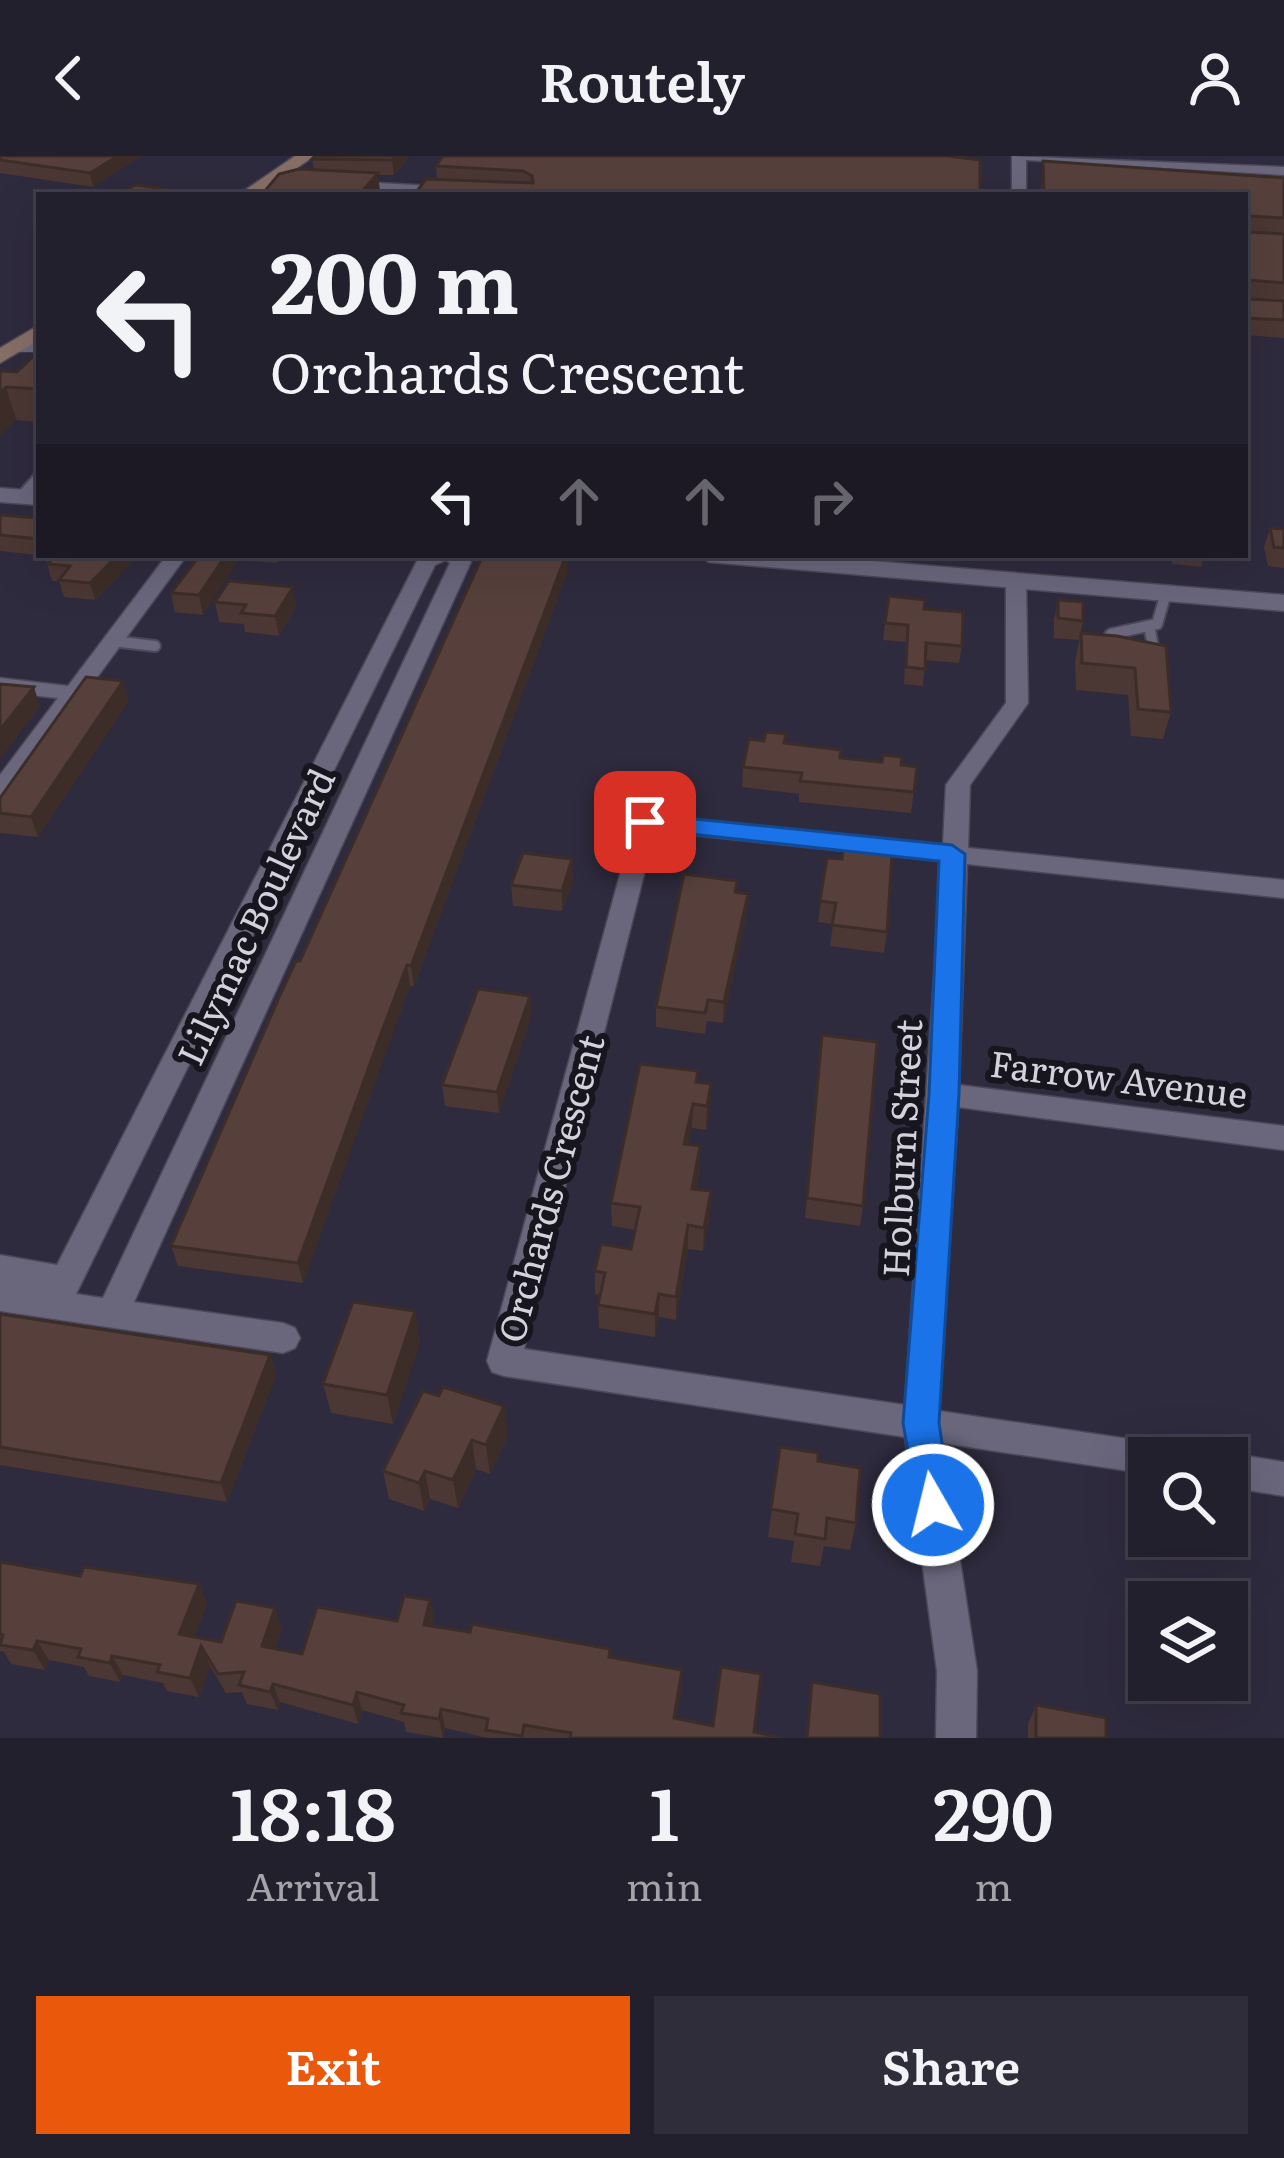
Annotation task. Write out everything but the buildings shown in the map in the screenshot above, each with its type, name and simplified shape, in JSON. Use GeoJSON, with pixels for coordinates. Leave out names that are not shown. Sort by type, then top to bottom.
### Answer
{"type":"FeatureCollection","features":[{"type":"Feature","properties":{"kind":"main road"},"geometry":{"type":"LineString","coordinates":[[252,192],[306,156]]}},
{"type":"Feature","properties":{"kind":"main road"},"geometry":{"type":"LineString","coordinates":[[7,352],[36,334]]}},
{"type":"Feature","properties":{"kind":"street"},"geometry":{"type":"LineString","coordinates":[[1019,192],[1021,156],[1284,171]]}},
{"type":"Feature","properties":{"kind":"street"},"geometry":{"type":"LineString","coordinates":[[271,179],[304,181]]}},
{"type":"Feature","properties":{"kind":"street"},"geometry":{"type":"LineString","coordinates":[[326,182],[411,192]]}},
{"type":"Feature","properties":{"kind":"street"},"geometry":{"type":"LineString","coordinates":[[0,792],[175,558]]}},
{"type":"Feature","properties":{"kind":"street","name":"Lilymac Boulevard"},"geometry":{"type":"LineString","coordinates":[[60,1292],[427,561],[434,558]]}},
{"type":"Feature","properties":{"kind":"street","name":"Lilymac Boulevard"},"geometry":{"type":"LineString","coordinates":[[112,1313],[461,562],[456,558]]}},
{"type":"Feature","properties":{"kind":"street"},"geometry":{"type":"LineString","coordinates":[[746,558],[1284,603]]}},
{"type":"Feature","properties":{"kind":"street","name":"Holburn Street"},"geometry":{"type":"LineString","coordinates":[[956,1738],[957,1671],[921,1423],[944,1094],[958,785],[1018,703],[1016,580]]}},
{"type":"Feature","properties":{"kind":"street"},"geometry":{"type":"LineString","coordinates":[[0,685],[73,693]]}},
{"type":"Feature","properties":{"kind":"street","name":"Orchards Crescent"},"geometry":{"type":"LineString","coordinates":[[952,854],[645,822],[504,1361],[1128,1455]]}},
{"type":"Feature","properties":{"kind":"street"},"geometry":{"type":"LineString","coordinates":[[952,854],[1284,889]]}},
{"type":"Feature","properties":{"kind":"street","name":"Farrow Avenue"},"geometry":{"type":"LineString","coordinates":[[944,1094],[1284,1138]]}},
{"type":"Feature","properties":{"kind":"street"},"geometry":{"type":"LineString","coordinates":[[0,1269],[112,1313],[283,1338]]}},
{"type":"Feature","properties":{"kind":"street"},"geometry":{"type":"LineString","coordinates":[[0,1297],[60,1292]]}},
{"type":"Feature","properties":{"kind":"street"},"geometry":{"type":"LineString","coordinates":[[1248,1473],[1284,1479]]}},
{"type":"Feature","properties":{"kind":"lane"},"geometry":{"type":"LineString","coordinates":[[1136,661],[1150,654],[1150,631],[1166,613],[1166,593]]}},
{"type":"Feature","properties":{"kind":"lane"},"geometry":{"type":"LineString","coordinates":[[1119,658],[1107,651],[1105,642],[1112,634],[1150,631]]}},
{"type":"Feature","properties":{"kind":"lane"},"geometry":{"type":"LineString","coordinates":[[112,641],[155,646]]}},
{"type":"Feature","properties":{"kind":"route"},"geometry":{"type":"LineString","coordinates":[[645,822],[952,854],[944,1094],[921,1423],[933,1505]]}}]}
